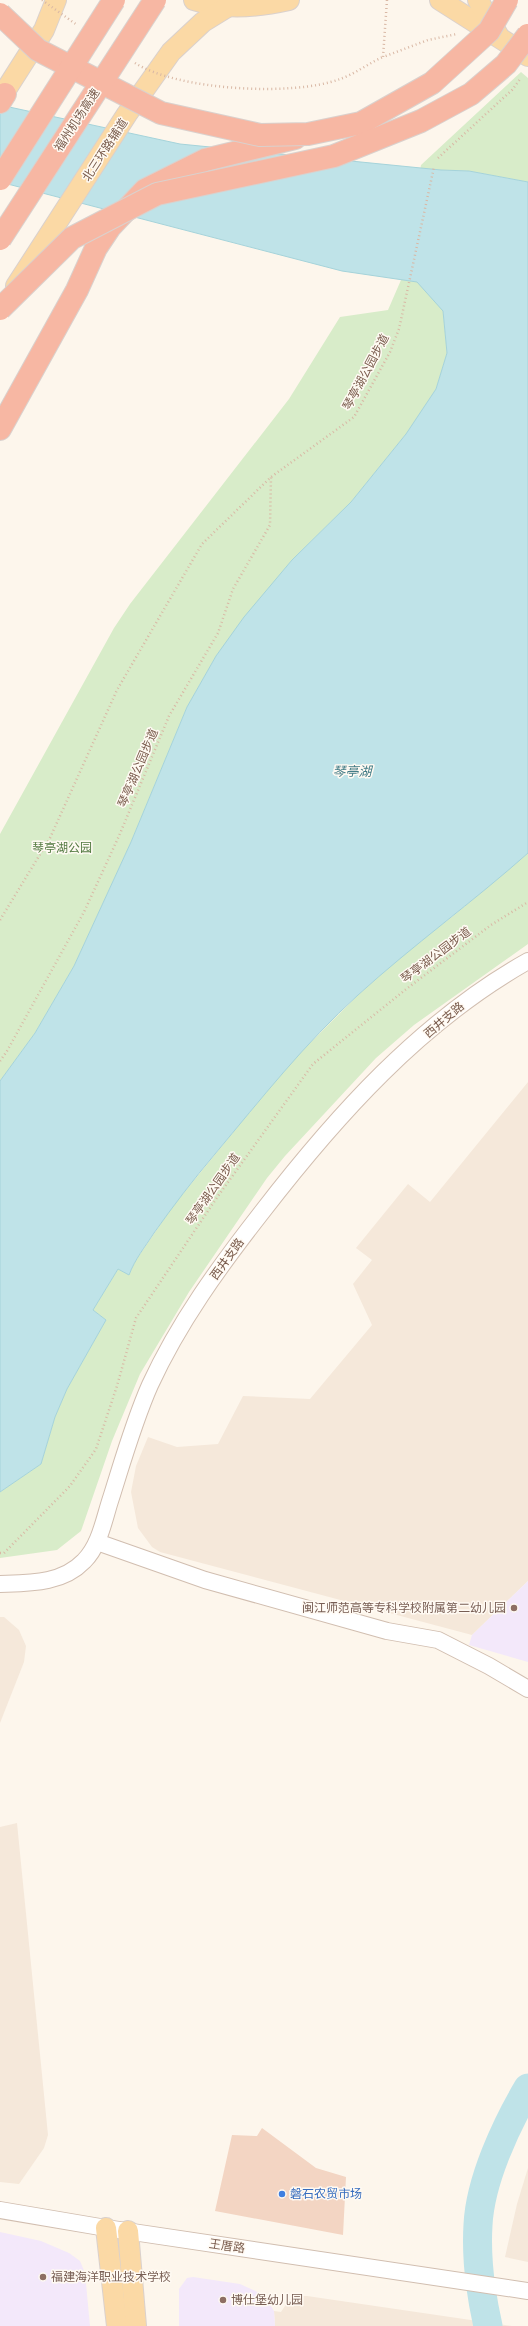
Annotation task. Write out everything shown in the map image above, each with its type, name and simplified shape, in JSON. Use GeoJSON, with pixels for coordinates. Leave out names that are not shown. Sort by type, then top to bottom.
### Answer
{"type":"FeatureCollection","features":[{"type":"Feature","properties":{"kind":"highway"},"geometry":{"type":"LineString","coordinates":[[0,179],[114,0]]}},
{"type":"Feature","properties":{"kind":"highway","name":"福州机场高速"},"geometry":{"type":"LineString","coordinates":[[0,239],[155,0]]}},
{"type":"Feature","properties":{"kind":"highway"},"geometry":{"type":"LineString","coordinates":[[0,429],[77,290],[96,248],[110,227],[145,190],[205,160],[308,134],[361,123],[432,83],[489,31],[507,0]]}},
{"type":"Feature","properties":{"kind":"highway"},"geometry":{"type":"LineString","coordinates":[[0,14],[38,50],[161,113],[260,135],[308,134]]}},
{"type":"Feature","properties":{"kind":"highway"},"geometry":{"type":"LineString","coordinates":[[0,310],[72,238],[142,201],[156,194],[334,156],[421,121],[471,94],[506,64],[528,35]]}},
{"type":"Feature","properties":{"kind":"main road"},"geometry":{"type":"LineString","coordinates":[[2,98],[44,30],[56,0]]}},
{"type":"Feature","properties":{"kind":"main road"},"geometry":{"type":"LineString","coordinates":[[194,0],[209,5],[229,6],[262,6],[289,0]]}},
{"type":"Feature","properties":{"kind":"main road"},"geometry":{"type":"LineString","coordinates":[[440,0],[499,37],[526,65]]}},
{"type":"Feature","properties":{"kind":"main road"},"geometry":{"type":"LineString","coordinates":[[478,0],[499,37]]}},
{"type":"Feature","properties":{"kind":"main road","name":"北三环路辅道"},"geometry":{"type":"LineString","coordinates":[[0,310],[127,114],[171,52],[202,22],[229,6]]}},
{"type":"Feature","properties":{"kind":"main road"},"geometry":{"type":"LineString","coordinates":[[106,2228],[117,2326]]}},
{"type":"Feature","properties":{"kind":"main road"},"geometry":{"type":"LineString","coordinates":[[128,2231],[136,2326]]}},
{"type":"Feature","properties":{"kind":"street","name":"西井支路"},"geometry":{"type":"LineString","coordinates":[[0,1584],[43,1582],[67,1574],[84,1561],[97,1542],[136,1420],[149,1388],[178,1330],[227,1258],[288,1179],[358,1098],[397,1060],[466,1002],[528,960]]}},
{"type":"Feature","properties":{"kind":"street"},"geometry":{"type":"LineString","coordinates":[[97,1542],[205,1580],[387,1631],[438,1640],[489,1666],[528,1689]]}},
{"type":"Feature","properties":{"kind":"street","name":"王厝路"},"geometry":{"type":"LineString","coordinates":[[0,2210],[106,2228],[528,2291]]}},
{"type":"Feature","properties":{"kind":"path"},"geometry":{"type":"LineString","coordinates":[[42,0],[83,29]]}},
{"type":"Feature","properties":{"kind":"path"},"geometry":{"type":"LineString","coordinates":[[383,57],[387,0]]}},
{"type":"Feature","properties":{"kind":"path"},"geometry":{"type":"LineString","coordinates":[[129,59],[143,68],[191,82],[242,89],[301,89],[341,79],[383,57],[428,40],[457,34],[480,25]]}},
{"type":"Feature","properties":{"kind":"path"},"geometry":{"type":"LineString","coordinates":[[438,158],[512,90],[526,65]]}},
{"type":"Feature","properties":{"kind":"path","name":"琴亭湖公园步道"},"geometry":{"type":"LineString","coordinates":[[0,920],[50,838],[117,690],[202,544],[271,477],[354,418],[390,352],[404,313],[434,167]]}},
{"type":"Feature","properties":{"kind":"path","name":"琴亭湖公园步道"},"geometry":{"type":"LineString","coordinates":[[0,1061],[84,912],[119,836],[169,716],[218,633],[233,589],[270,525],[271,477]]}},
{"type":"Feature","properties":{"kind":"path","name":"琴亭湖公园步道"},"geometry":{"type":"LineString","coordinates":[[0,1553],[4,1553],[70,1486],[96,1449],[117,1386],[136,1318],[218,1196],[313,1064],[405,990],[491,925],[528,902]]}},
{"type":"Feature","properties":{"kind":"shaded area"},"geometry":{"type":"Polygon","coordinates":[[[528,1082],[528,1581],[472,1635],[160,1552],[152,1547],[138,1528],[131,1492],[136,1466],[148,1437],[177,1447],[218,1444],[243,1396],[310,1399],[372,1325],[353,1284],[372,1260],[356,1248],[408,1184],[430,1202],[528,1082]]]}},
{"type":"Feature","properties":{"kind":"shaded area","name":"闽江师范高等专科学校附属第二幼儿园"},"geometry":{"type":"Polygon","coordinates":[[[528,1581],[528,1662],[469,1645],[472,1635],[528,1581]]]}},
{"type":"Feature","properties":{"kind":"shaded area"},"geometry":{"type":"Polygon","coordinates":[[[0,1617],[4,1617],[19,1630],[26,1646],[24,1662],[0,1723],[0,1617]]]}},
{"type":"Feature","properties":{"kind":"shaded area"},"geometry":{"type":"Polygon","coordinates":[[[17,1823],[48,2135],[44,2148],[19,2184],[0,2182],[0,1827],[17,1823]]]}},
{"type":"Feature","properties":{"kind":"shaded area"},"geometry":{"type":"Polygon","coordinates":[[[528,2168],[528,2262],[505,2257],[517,2204],[528,2168]]]}},
{"type":"Feature","properties":{"kind":"shaded area","name":"福建海洋职业技术学校"},"geometry":{"type":"Polygon","coordinates":[[[0,2232],[41,2241],[69,2253],[80,2261],[85,2273],[90,2326],[0,2326],[0,2232]]]}},
{"type":"Feature","properties":{"kind":"shaded area","name":"博仕堡幼儿园"},"geometry":{"type":"Polygon","coordinates":[[[193,2277],[240,2284],[264,2295],[274,2311],[275,2326],[179,2326],[179,2289],[187,2278],[193,2277]]]}},
{"type":"Feature","properties":{"kind":"shaded area"},"geometry":{"type":"Polygon","coordinates":[[[297,2296],[307,2296],[512,2326],[275,2326],[274,2311],[281,2312],[289,2300],[297,2296]]]}},
{"type":"Feature","properties":{"kind":"green space","name":"琴亭湖公园"},"geometry":{"type":"Polygon","coordinates":[[[521,72],[528,78],[528,182],[469,171],[441,170],[443,311],[447,353],[436,389],[406,434],[351,502],[292,560],[216,656],[187,707],[131,842],[74,966],[35,1033],[0,1081],[0,834],[114,628],[130,604],[289,399],[340,317],[388,310],[401,280],[421,165],[521,72]]]}},
{"type":"Feature","properties":{"kind":"green space"},"geometry":{"type":"Polygon","coordinates":[[[528,853],[528,944],[414,1025],[376,1058],[285,1156],[267,1178],[189,1292],[140,1374],[112,1441],[81,1531],[57,1550],[0,1558],[0,1492],[41,1464],[55,1417],[67,1389],[106,1320],[93,1310],[118,1269],[129,1274],[134,1263],[173,1206],[288,1065],[357,996],[401,956],[453,916],[528,853]]]}},
{"type":"Feature","properties":{"kind":"water","name":"琴亭湖"},"geometry":{"type":"Polygon","coordinates":[[[0,105],[180,144],[441,170],[469,171],[528,182],[528,853],[358,995],[320,1032],[266,1092],[191,1183],[137,1258],[129,1275],[118,1269],[93,1310],[106,1320],[67,1389],[55,1417],[41,1464],[0,1492],[0,1081],[35,1033],[74,966],[131,842],[187,707],[216,656],[244,617],[292,560],[351,502],[406,434],[436,389],[447,353],[443,311],[417,282],[342,271],[0,182],[0,105]]]}},
{"type":"Feature","properties":{"kind":"building","name":"磐石农贸市场"},"geometry":{"type":"Polygon","coordinates":[[[262,2128],[316,2168],[346,2177],[343,2235],[215,2211],[232,2135],[257,2136],[262,2128]]]}},
{"type":"Feature","properties":{"kind":"waterway"},"geometry":{"type":"LineString","coordinates":[[488,2326],[478,2263],[478,2225],[480,2208],[489,2172],[503,2136],[528,2088]]}},
{"type":"Feature","properties":{"kind":"place","name":"闽江师范高等专科学校附属第二幼儿园"},"geometry":{"type":"Point","coordinates":[514,1608]}},
{"type":"Feature","properties":{"kind":"place","name":"磐石农贸市场"},"geometry":{"type":"Point","coordinates":[282,2194]}},
{"type":"Feature","properties":{"kind":"place","name":"福建海洋职业技术学校"},"geometry":{"type":"Point","coordinates":[43,2277]}},
{"type":"Feature","properties":{"kind":"place","name":"博仕堡幼儿园"},"geometry":{"type":"Point","coordinates":[223,2300]}}]}
